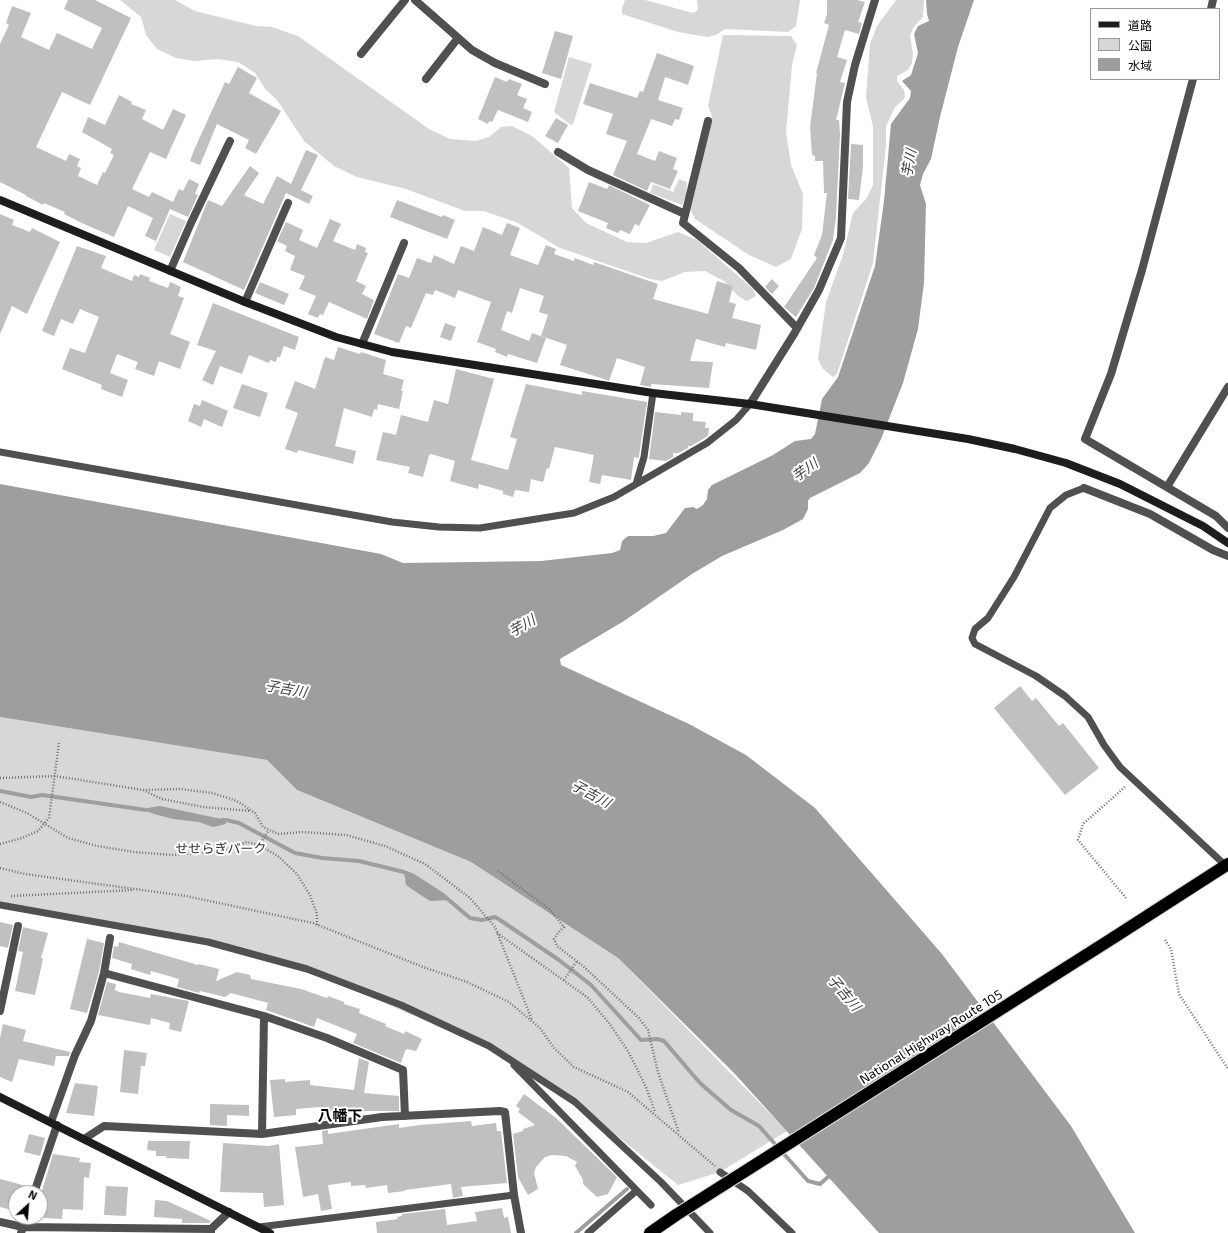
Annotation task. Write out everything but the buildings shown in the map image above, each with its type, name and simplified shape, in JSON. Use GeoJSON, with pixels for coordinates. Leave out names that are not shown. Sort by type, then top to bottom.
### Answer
{"type":"FeatureCollection","features":[{"type":"Feature","properties":{"kind":"highway","name":"National Highway Route 105"},"geometry":{"type":"LineString","coordinates":[[650,1233],[1227,865]]}},
{"type":"Feature","properties":{"kind":"street"},"geometry":{"type":"LineString","coordinates":[[361,54],[405,0]]}},
{"type":"Feature","properties":{"kind":"street"},"geometry":{"type":"LineString","coordinates":[[415,0],[472,50],[495,63],[545,84]]}},
{"type":"Feature","properties":{"kind":"street"},"geometry":{"type":"LineString","coordinates":[[750,404],[819,290],[841,238],[847,102],[855,65],[875,0]]}},
{"type":"Feature","properties":{"kind":"street"},"geometry":{"type":"LineString","coordinates":[[426,79],[458,38]]}},
{"type":"Feature","properties":{"kind":"street"},"geometry":{"type":"LineString","coordinates":[[1193,80],[1142,270],[1111,374],[1085,438],[1216,516],[1228,528]]}},
{"type":"Feature","properties":{"kind":"street"},"geometry":{"type":"LineString","coordinates":[[708,121],[683,223],[739,268],[797,328]]}},
{"type":"Feature","properties":{"kind":"street"},"geometry":{"type":"LineString","coordinates":[[170,271],[230,141]]}},
{"type":"Feature","properties":{"kind":"street"},"geometry":{"type":"LineString","coordinates":[[558,152],[588,170],[686,214]]}},
{"type":"Feature","properties":{"kind":"street"},"geometry":{"type":"LineString","coordinates":[[0,200],[245,302],[336,337],[392,352],[653,393],[750,404],[968,439],[1015,449],[1066,463],[1149,498],[1203,526],[1228,543]]}},
{"type":"Feature","properties":{"kind":"street"},"geometry":{"type":"LineString","coordinates":[[245,302],[288,203]]}},
{"type":"Feature","properties":{"kind":"street"},"geometry":{"type":"LineString","coordinates":[[362,344],[404,243]]}},
{"type":"Feature","properties":{"kind":"street"},"geometry":{"type":"LineString","coordinates":[[1167,487],[1228,387]]}},
{"type":"Feature","properties":{"kind":"street"},"geometry":{"type":"LineString","coordinates":[[1084,488],[1150,514],[1213,550],[1228,556]]}},
{"type":"Feature","properties":{"kind":"street"},"geometry":{"type":"LineString","coordinates":[[0,1011],[18,926]]}},
{"type":"Feature","properties":{"kind":"street"},"geometry":{"type":"LineString","coordinates":[[36,1185],[75,1055],[90,1021],[104,973],[110,938]]}},
{"type":"Feature","properties":{"kind":"street"},"geometry":{"type":"LineString","coordinates":[[104,973],[264,1016],[327,1038],[403,1070],[405,1116]]}},
{"type":"Feature","properties":{"kind":"street"},"geometry":{"type":"LineString","coordinates":[[262,1134],[264,1016]]}},
{"type":"Feature","properties":{"kind":"street"},"geometry":{"type":"LineString","coordinates":[[0,1097],[270,1233]]}},
{"type":"Feature","properties":{"kind":"street"},"geometry":{"type":"LineString","coordinates":[[84,1139],[104,1126],[262,1134],[405,1116],[505,1112],[514,1195],[522,1233]]}},
{"type":"Feature","properties":{"kind":"street"},"geometry":{"type":"LineString","coordinates":[[0,1222],[22,1230],[211,1231],[229,1212]]}},
{"type":"Feature","properties":{"kind":"lane"},"geometry":{"type":"LineString","coordinates":[[636,484],[644,457],[653,393]]}},
{"type":"Feature","properties":{"kind":"lane"},"geometry":{"type":"LineString","coordinates":[[0,452],[392,522],[439,527],[480,528],[574,513],[614,497],[707,443],[736,420],[750,404]]}},
{"type":"Feature","properties":{"kind":"lane"},"geometry":{"type":"LineString","coordinates":[[1084,488],[1066,495],[1050,508],[1014,577],[988,618],[974,629],[972,638],[975,644],[1036,676],[1077,707],[1088,717],[1108,750],[1132,780],[1227,865]]}},
{"type":"Feature","properties":{"kind":"lane"},"geometry":{"type":"LineString","coordinates":[[0,905],[208,942],[307,969],[401,1005],[490,1046],[575,1102],[661,1182],[710,1233]]}},
{"type":"Feature","properties":{"kind":"lane"},"geometry":{"type":"LineString","coordinates":[[503,1055],[651,1205]]}},
{"type":"Feature","properties":{"kind":"lane"},"geometry":{"type":"LineString","coordinates":[[720,1172],[748,1191],[792,1233]]}},
{"type":"Feature","properties":{"kind":"lane"},"geometry":{"type":"LineString","coordinates":[[588,1233],[636,1191]]}},
{"type":"Feature","properties":{"kind":"lane"},"geometry":{"type":"LineString","coordinates":[[259,1227],[514,1195]]}},
{"type":"Feature","properties":{"kind":"path"},"geometry":{"type":"LineString","coordinates":[[0,844],[22,838],[38,831],[48,818],[54,791],[59,743]]}},
{"type":"Feature","properties":{"kind":"path"},"geometry":{"type":"LineString","coordinates":[[0,778],[55,776],[143,790],[181,789],[212,793],[237,801],[255,813],[263,827],[278,834],[303,832],[346,835],[386,846],[425,864],[470,898],[494,926],[532,1022]]}},
{"type":"Feature","properties":{"kind":"path"},"geometry":{"type":"LineString","coordinates":[[1126,898],[1078,840],[1083,824],[1132,780]]}},
{"type":"Feature","properties":{"kind":"path"},"geometry":{"type":"LineString","coordinates":[[143,790],[162,799],[203,807],[252,811]]}},
{"type":"Feature","properties":{"kind":"path"},"geometry":{"type":"LineString","coordinates":[[0,802],[27,813],[68,838],[97,846],[134,852],[172,855],[220,851],[247,842],[258,845],[278,856],[297,874],[310,895],[317,914],[317,925]]}},
{"type":"Feature","properties":{"kind":"path"},"geometry":{"type":"LineString","coordinates":[[258,845],[269,830]]}},
{"type":"Feature","properties":{"kind":"path"},"geometry":{"type":"LineString","coordinates":[[0,868],[24,874],[186,896],[317,925],[423,967],[467,982],[509,1002],[532,1022],[574,1067],[628,1092],[655,1113],[720,1172]]}},
{"type":"Feature","properties":{"kind":"path"},"geometry":{"type":"LineString","coordinates":[[498,871],[549,909],[564,927],[554,939],[557,946],[639,1018],[648,1030],[651,1047],[679,1135]]}},
{"type":"Feature","properties":{"kind":"path"},"geometry":{"type":"LineString","coordinates":[[8,896],[140,890]]}},
{"type":"Feature","properties":{"kind":"path"},"geometry":{"type":"LineString","coordinates":[[497,932],[587,997],[628,1051],[646,1087],[655,1113]]}},
{"type":"Feature","properties":{"kind":"path"},"geometry":{"type":"LineString","coordinates":[[1165,940],[1171,949],[1179,994],[1228,1069]]}},
{"type":"Feature","properties":{"kind":"path"},"geometry":{"type":"LineString","coordinates":[[564,980],[577,962]]}},
{"type":"Feature","properties":{"kind":"green space"},"geometry":{"type":"Polygon","coordinates":[[[120,0],[175,0],[195,11],[256,26],[272,27],[298,36],[429,129],[450,139],[476,141],[489,137],[501,127],[512,126],[532,136],[569,168],[572,208],[586,223],[627,242],[646,243],[678,232],[697,240],[753,289],[756,296],[747,301],[738,296],[724,281],[705,271],[685,272],[662,281],[650,279],[560,248],[518,223],[484,211],[465,211],[406,189],[357,177],[334,166],[304,141],[277,100],[266,90],[255,73],[238,62],[218,59],[195,61],[176,58],[157,49],[146,35],[141,17],[120,0]]]}},
{"type":"Feature","properties":{"kind":"green space"},"geometry":{"type":"Polygon","coordinates":[[[625,0],[645,0],[693,13],[698,10],[697,0],[800,0],[796,26],[788,32],[725,29],[716,35],[707,37],[678,32],[622,14],[622,8],[625,0]]]}},
{"type":"Feature","properties":{"kind":"green space"},"geometry":{"type":"Polygon","coordinates":[[[896,0],[924,0],[923,17],[913,28],[910,36],[913,54],[912,63],[908,70],[897,76],[897,81],[904,90],[905,98],[895,107],[886,126],[886,145],[873,263],[837,374],[833,377],[823,369],[818,359],[826,302],[843,255],[853,213],[866,199],[873,185],[873,126],[866,98],[870,44],[877,26],[896,0]]]}},
{"type":"Feature","properties":{"kind":"green space"},"geometry":{"type":"Polygon","coordinates":[[[723,35],[791,36],[797,45],[792,65],[786,132],[791,165],[803,194],[802,229],[791,259],[776,267],[749,255],[695,219],[690,209],[712,116],[708,106],[723,35]]]}},
{"type":"Feature","properties":{"kind":"green space"},"geometry":{"type":"Polygon","coordinates":[[[569,57],[592,64],[573,124],[571,125],[554,112],[569,57]]]}},
{"type":"Feature","properties":{"kind":"green space"},"geometry":{"type":"Polygon","coordinates":[[[679,179],[687,182],[686,195],[682,205],[650,193],[653,184],[673,192],[679,179]]]}},
{"type":"Feature","properties":{"kind":"green space"},"geometry":{"type":"Polygon","coordinates":[[[170,214],[186,221],[170,257],[154,250],[170,214]]]}},
{"type":"Feature","properties":{"kind":"green space","name":"せせらぎパーク"},"geometry":{"type":"Polygon","coordinates":[[[0,717],[267,760],[297,790],[471,862],[618,958],[787,1131],[720,1172],[678,1185],[575,1102],[503,1055],[307,969],[180,937],[0,904],[0,717]]]}},
{"type":"Feature","properties":{"kind":"water"},"geometry":{"type":"Polygon","coordinates":[[[926,0],[974,0],[958,47],[931,159],[923,174],[920,185],[926,204],[924,283],[918,329],[903,383],[881,439],[869,463],[860,473],[810,498],[808,501],[808,509],[803,519],[783,530],[722,556],[692,574],[624,621],[560,659],[561,665],[689,724],[746,755],[815,808],[942,954],[1071,1126],[1135,1233],[879,1233],[734,1073],[618,958],[471,862],[297,790],[267,760],[0,717],[0,484],[381,554],[403,563],[541,561],[612,553],[620,550],[622,541],[628,536],[653,536],[666,533],[685,508],[693,507],[697,509],[703,505],[707,499],[708,490],[712,485],[773,455],[795,441],[811,439],[815,434],[822,399],[838,377],[875,266],[884,201],[891,124],[910,98],[911,91],[902,81],[911,75],[918,53],[914,34],[918,26],[929,21],[926,0]]]}},
{"type":"Feature","properties":{"kind":"water"},"geometry":{"type":"Polygon","coordinates":[[[160,806],[226,820],[226,824],[213,827],[199,822],[173,819],[141,809],[160,806]]]}},
{"type":"Feature","properties":{"kind":"water"},"geometry":{"type":"Polygon","coordinates":[[[404,872],[412,875],[450,900],[430,901],[406,885],[404,872]]]}},
{"type":"Feature","properties":{"kind":"waterway"},"geometry":{"type":"LineString","coordinates":[[0,791],[31,797],[42,795],[146,810]]}},
{"type":"Feature","properties":{"kind":"waterway"},"geometry":{"type":"LineString","coordinates":[[222,820],[239,823],[295,853],[322,858],[359,861],[404,872],[412,875],[443,895],[470,918],[482,920],[495,917],[559,960],[591,985],[641,1040],[657,1039],[664,1041],[700,1083],[731,1110],[759,1126],[808,1181],[820,1184],[828,1177]]}},
{"type":"Feature","properties":{"kind":"waterway"},"geometry":{"type":"LineString","coordinates":[[576,1233],[627,1189]]}},
{"type":"Feature","properties":{"kind":"district","name":"八幡下"},"geometry":{"type":"Point","coordinates":[340,1116]}},
{"type":"Feature","properties":{"kind":"water label","name":"芋川"},"geometry":{"type":"Point","coordinates":[909,163]}},
{"type":"Feature","properties":{"kind":"water label","name":"芋川"},"geometry":{"type":"Point","coordinates":[805,470]}},
{"type":"Feature","properties":{"kind":"water label","name":"芋川"},"geometry":{"type":"Point","coordinates":[522,626]}},
{"type":"Feature","properties":{"kind":"water label","name":"子吉川"},"geometry":{"type":"Point","coordinates":[286,689]}},
{"type":"Feature","properties":{"kind":"water label","name":"子吉川"},"geometry":{"type":"Point","coordinates":[591,794]}},
{"type":"Feature","properties":{"kind":"water label","name":"子吉川"},"geometry":{"type":"Point","coordinates":[844,993]}}]}
